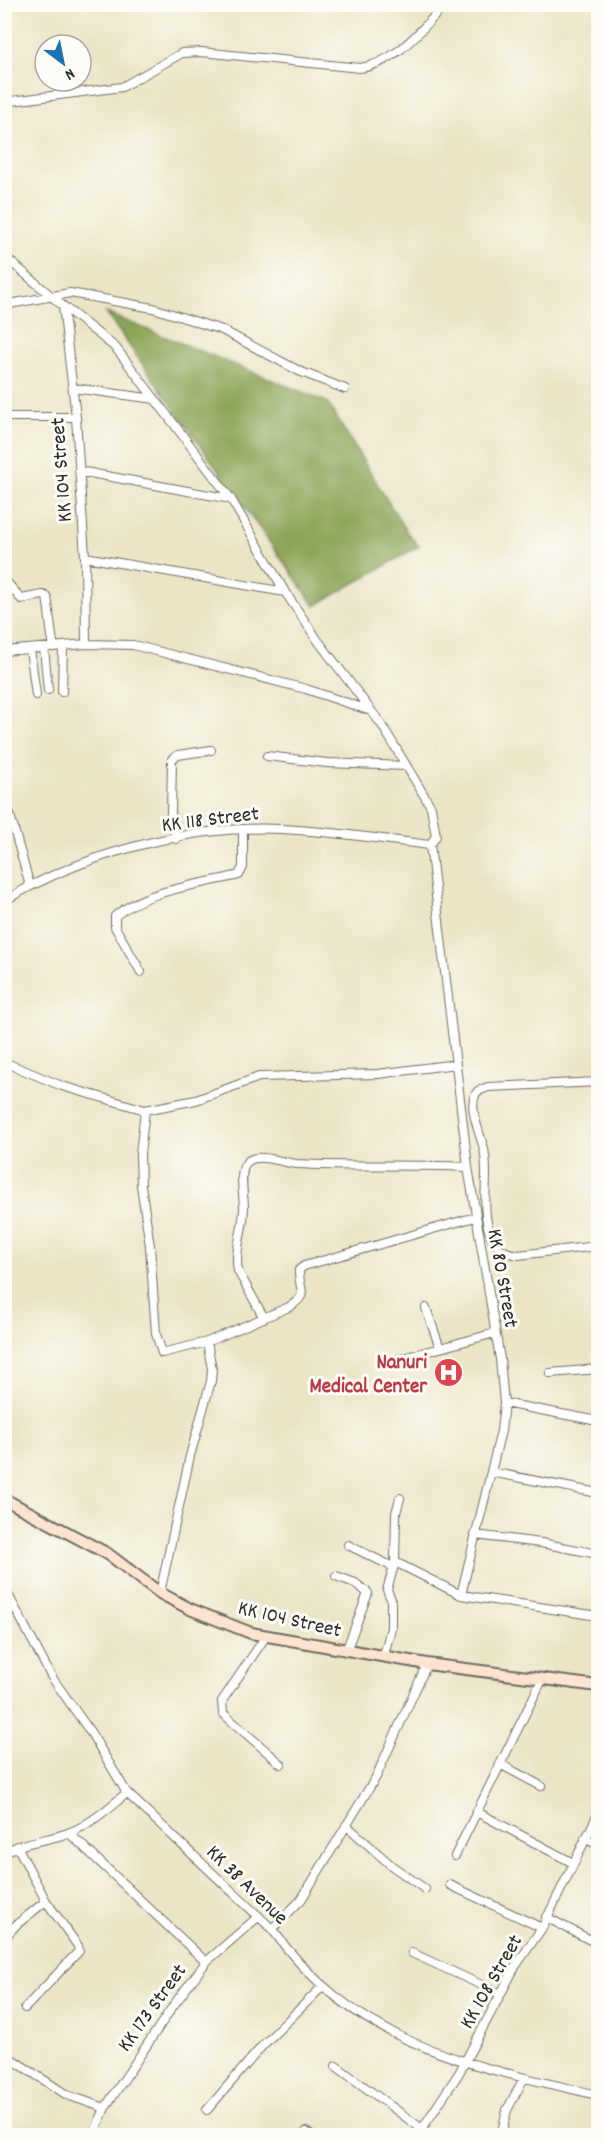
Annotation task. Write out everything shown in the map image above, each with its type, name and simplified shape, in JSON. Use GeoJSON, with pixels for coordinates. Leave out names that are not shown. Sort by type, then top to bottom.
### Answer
{"type":"FeatureCollection","features":[{"type":"Feature","properties":{"kind":"street"},"geometry":{"type":"LineString","coordinates":[[4,103],[130,84],[182,53],[191,52],[253,56],[360,68],[373,67],[396,53],[446,4]]}},
{"type":"Feature","properties":{"kind":"street"},"geometry":{"type":"LineString","coordinates":[[4,254],[63,306]]}},
{"type":"Feature","properties":{"kind":"street"},"geometry":{"type":"LineString","coordinates":[[4,307],[52,294],[70,293],[153,308],[222,330],[299,371],[345,389]]}},
{"type":"Feature","properties":{"kind":"street","name":"KK 104 Street"},"geometry":{"type":"LineString","coordinates":[[63,306],[76,417],[85,557],[86,644]]}},
{"type":"Feature","properties":{"kind":"street","name":"KK 80 Street"},"geometry":{"type":"LineString","coordinates":[[63,306],[108,340],[231,499],[285,592],[371,711],[406,766],[435,819],[436,836],[430,845],[468,1167],[504,1403],[501,1431],[461,1595]]}},
{"type":"Feature","properties":{"kind":"street"},"geometry":{"type":"LineString","coordinates":[[73,388],[155,399]]}},
{"type":"Feature","properties":{"kind":"street"},"geometry":{"type":"LineString","coordinates":[[4,417],[76,417]]}},
{"type":"Feature","properties":{"kind":"street"},"geometry":{"type":"LineString","coordinates":[[79,471],[231,499]]}},
{"type":"Feature","properties":{"kind":"street"},"geometry":{"type":"LineString","coordinates":[[85,557],[285,592]]}},
{"type":"Feature","properties":{"kind":"street"},"geometry":{"type":"LineString","coordinates":[[4,579],[21,599],[43,595],[47,597],[51,615],[48,624],[58,646],[62,692]]}},
{"type":"Feature","properties":{"kind":"street"},"geometry":{"type":"LineString","coordinates":[[4,651],[86,644],[133,645],[190,657],[306,689],[371,711]]}},
{"type":"Feature","properties":{"kind":"street"},"geometry":{"type":"LineString","coordinates":[[44,648],[48,690]]}},
{"type":"Feature","properties":{"kind":"street"},"geometry":{"type":"LineString","coordinates":[[30,649],[36,695]]}},
{"type":"Feature","properties":{"kind":"street"},"geometry":{"type":"LineString","coordinates":[[176,839],[171,815],[172,759],[178,755],[212,750]]}},
{"type":"Feature","properties":{"kind":"street"},"geometry":{"type":"LineString","coordinates":[[267,756],[327,763],[406,766]]}},
{"type":"Feature","properties":{"kind":"street"},"geometry":{"type":"LineString","coordinates":[[4,794],[30,886]]}},
{"type":"Feature","properties":{"kind":"street"},"geometry":{"type":"LineString","coordinates":[[141,972],[115,927],[115,916],[140,902],[180,888],[239,875],[243,867],[243,829]]}},
{"type":"Feature","properties":{"kind":"street","name":"KK 118 Street"},"geometry":{"type":"LineString","coordinates":[[4,901],[30,886],[115,851],[243,829],[317,832],[430,845]]}},
{"type":"Feature","properties":{"kind":"street"},"geometry":{"type":"LineString","coordinates":[[4,1062],[62,1086],[145,1110],[196,1100],[259,1077],[378,1074],[456,1064]]}},
{"type":"Feature","properties":{"kind":"street"},"geometry":{"type":"LineString","coordinates":[[598,1082],[488,1088],[478,1091],[473,1101],[485,1152],[489,1225],[498,1248],[505,1253],[518,1255],[598,1246]]}},
{"type":"Feature","properties":{"kind":"street"},"geometry":{"type":"LineString","coordinates":[[145,1110],[140,1154],[141,1174],[150,1246],[158,1345],[162,1353],[207,1342],[301,1300],[303,1295],[298,1275],[304,1266],[475,1217]]}},
{"type":"Feature","properties":{"kind":"street"},"geometry":{"type":"LineString","coordinates":[[264,1318],[238,1271],[237,1263],[244,1212],[243,1169],[247,1162],[256,1158],[295,1164],[404,1163],[468,1167]]}},
{"type":"Feature","properties":{"kind":"street"},"geometry":{"type":"LineString","coordinates":[[426,1308],[440,1348]]}},
{"type":"Feature","properties":{"kind":"street"},"geometry":{"type":"LineString","coordinates":[[396,1360],[495,1333]]}},
{"type":"Feature","properties":{"kind":"street"},"geometry":{"type":"LineString","coordinates":[[160,1593],[190,1456],[211,1381],[212,1369],[207,1342]]}},
{"type":"Feature","properties":{"kind":"street"},"geometry":{"type":"LineString","coordinates":[[550,1373],[598,1369]]}},
{"type":"Feature","properties":{"kind":"street"},"geometry":{"type":"LineString","coordinates":[[504,1403],[598,1421]]}},
{"type":"Feature","properties":{"kind":"street"},"geometry":{"type":"LineString","coordinates":[[491,1472],[598,1493]]}},
{"type":"Feature","properties":{"kind":"street"},"geometry":{"type":"LineString","coordinates":[[384,1655],[391,1628],[391,1599],[387,1590],[394,1565],[396,1513],[400,1497]]}},
{"type":"Feature","properties":{"kind":"street","name":"KK 104 Street"},"geometry":{"type":"LineString","coordinates":[[4,1499],[108,1554],[160,1593],[190,1609],[266,1636],[428,1664],[598,1686]]}},
{"type":"Feature","properties":{"kind":"street"},"geometry":{"type":"LineString","coordinates":[[475,1535],[541,1543],[598,1554]]}},
{"type":"Feature","properties":{"kind":"street"},"geometry":{"type":"LineString","coordinates":[[348,1545],[461,1595],[598,1616]]}},
{"type":"Feature","properties":{"kind":"street"},"geometry":{"type":"LineString","coordinates":[[336,1576],[355,1583],[369,1593],[346,1651]]}},
{"type":"Feature","properties":{"kind":"street","name":"KK 38 Avenue"},"geometry":{"type":"LineString","coordinates":[[4,1587],[51,1676],[92,1733],[127,1792],[272,1929],[291,1956],[322,1988],[368,2021],[465,2063],[598,2095]]}},
{"type":"Feature","properties":{"kind":"street"},"geometry":{"type":"LineString","coordinates":[[266,1636],[222,1701],[222,1707],[227,1717],[281,1764]]}},
{"type":"Feature","properties":{"kind":"street"},"geometry":{"type":"LineString","coordinates":[[272,1929],[302,1900],[376,1777],[428,1664]]}},
{"type":"Feature","properties":{"kind":"street"},"geometry":{"type":"LineString","coordinates":[[455,1856],[542,1680]]}},
{"type":"Feature","properties":{"kind":"street"},"geometry":{"type":"LineString","coordinates":[[500,1764],[541,1786]]}},
{"type":"Feature","properties":{"kind":"street"},"geometry":{"type":"LineString","coordinates":[[5,1851],[16,1846],[69,1833],[94,1820],[127,1792]]}},
{"type":"Feature","properties":{"kind":"street"},"geometry":{"type":"LineString","coordinates":[[477,1812],[573,1863]]}},
{"type":"Feature","properties":{"kind":"street","name":"KK 108 Street"},"geometry":{"type":"LineString","coordinates":[[420,2132],[465,2063],[501,1994],[542,1928],[598,1814]]}},
{"type":"Feature","properties":{"kind":"street"},"geometry":{"type":"LineString","coordinates":[[346,1825],[392,1866],[425,1889]]}},
{"type":"Feature","properties":{"kind":"street"},"geometry":{"type":"LineString","coordinates":[[69,1833],[206,1962]]}},
{"type":"Feature","properties":{"kind":"street"},"geometry":{"type":"LineString","coordinates":[[585,1838],[598,1845]]}},
{"type":"Feature","properties":{"kind":"street"},"geometry":{"type":"LineString","coordinates":[[16,1846],[46,1901],[78,1946],[79,1951],[26,2008]]}},
{"type":"Feature","properties":{"kind":"street"},"geometry":{"type":"LineString","coordinates":[[450,1885],[542,1928]]}},
{"type":"Feature","properties":{"kind":"street"},"geometry":{"type":"LineString","coordinates":[[4,1938],[16,1924],[46,1901]]}},
{"type":"Feature","properties":{"kind":"street","name":"KK 173 Street"},"geometry":{"type":"LineString","coordinates":[[93,2136],[105,2108],[129,2068],[206,1962],[259,1916]]}},
{"type":"Feature","properties":{"kind":"street"},"geometry":{"type":"LineString","coordinates":[[546,1917],[598,1944]]}},
{"type":"Feature","properties":{"kind":"street"},"geometry":{"type":"LineString","coordinates":[[412,1953],[501,1994]]}},
{"type":"Feature","properties":{"kind":"street"},"geometry":{"type":"LineString","coordinates":[[207,2110],[263,2045],[322,1988]]}},
{"type":"Feature","properties":{"kind":"street"},"geometry":{"type":"LineString","coordinates":[[4,2054],[67,2095],[105,2108]]}},
{"type":"Feature","properties":{"kind":"street"},"geometry":{"type":"LineString","coordinates":[[336,2066],[420,2132]]}},
{"type":"Feature","properties":{"kind":"street"},"geometry":{"type":"LineString","coordinates":[[501,2136],[507,2110],[524,2078]]}},
{"type":"Feature","properties":{"kind":"green space"},"geometry":{"type":"Polygon","coordinates":[[[106,313],[327,402],[408,534],[419,546],[315,606],[106,313]]]}},
{"type":"Feature","properties":{"kind":"place","name":"Nanuri Medical Center"},"geometry":{"type":"Point","coordinates":[448,1373]}}]}
